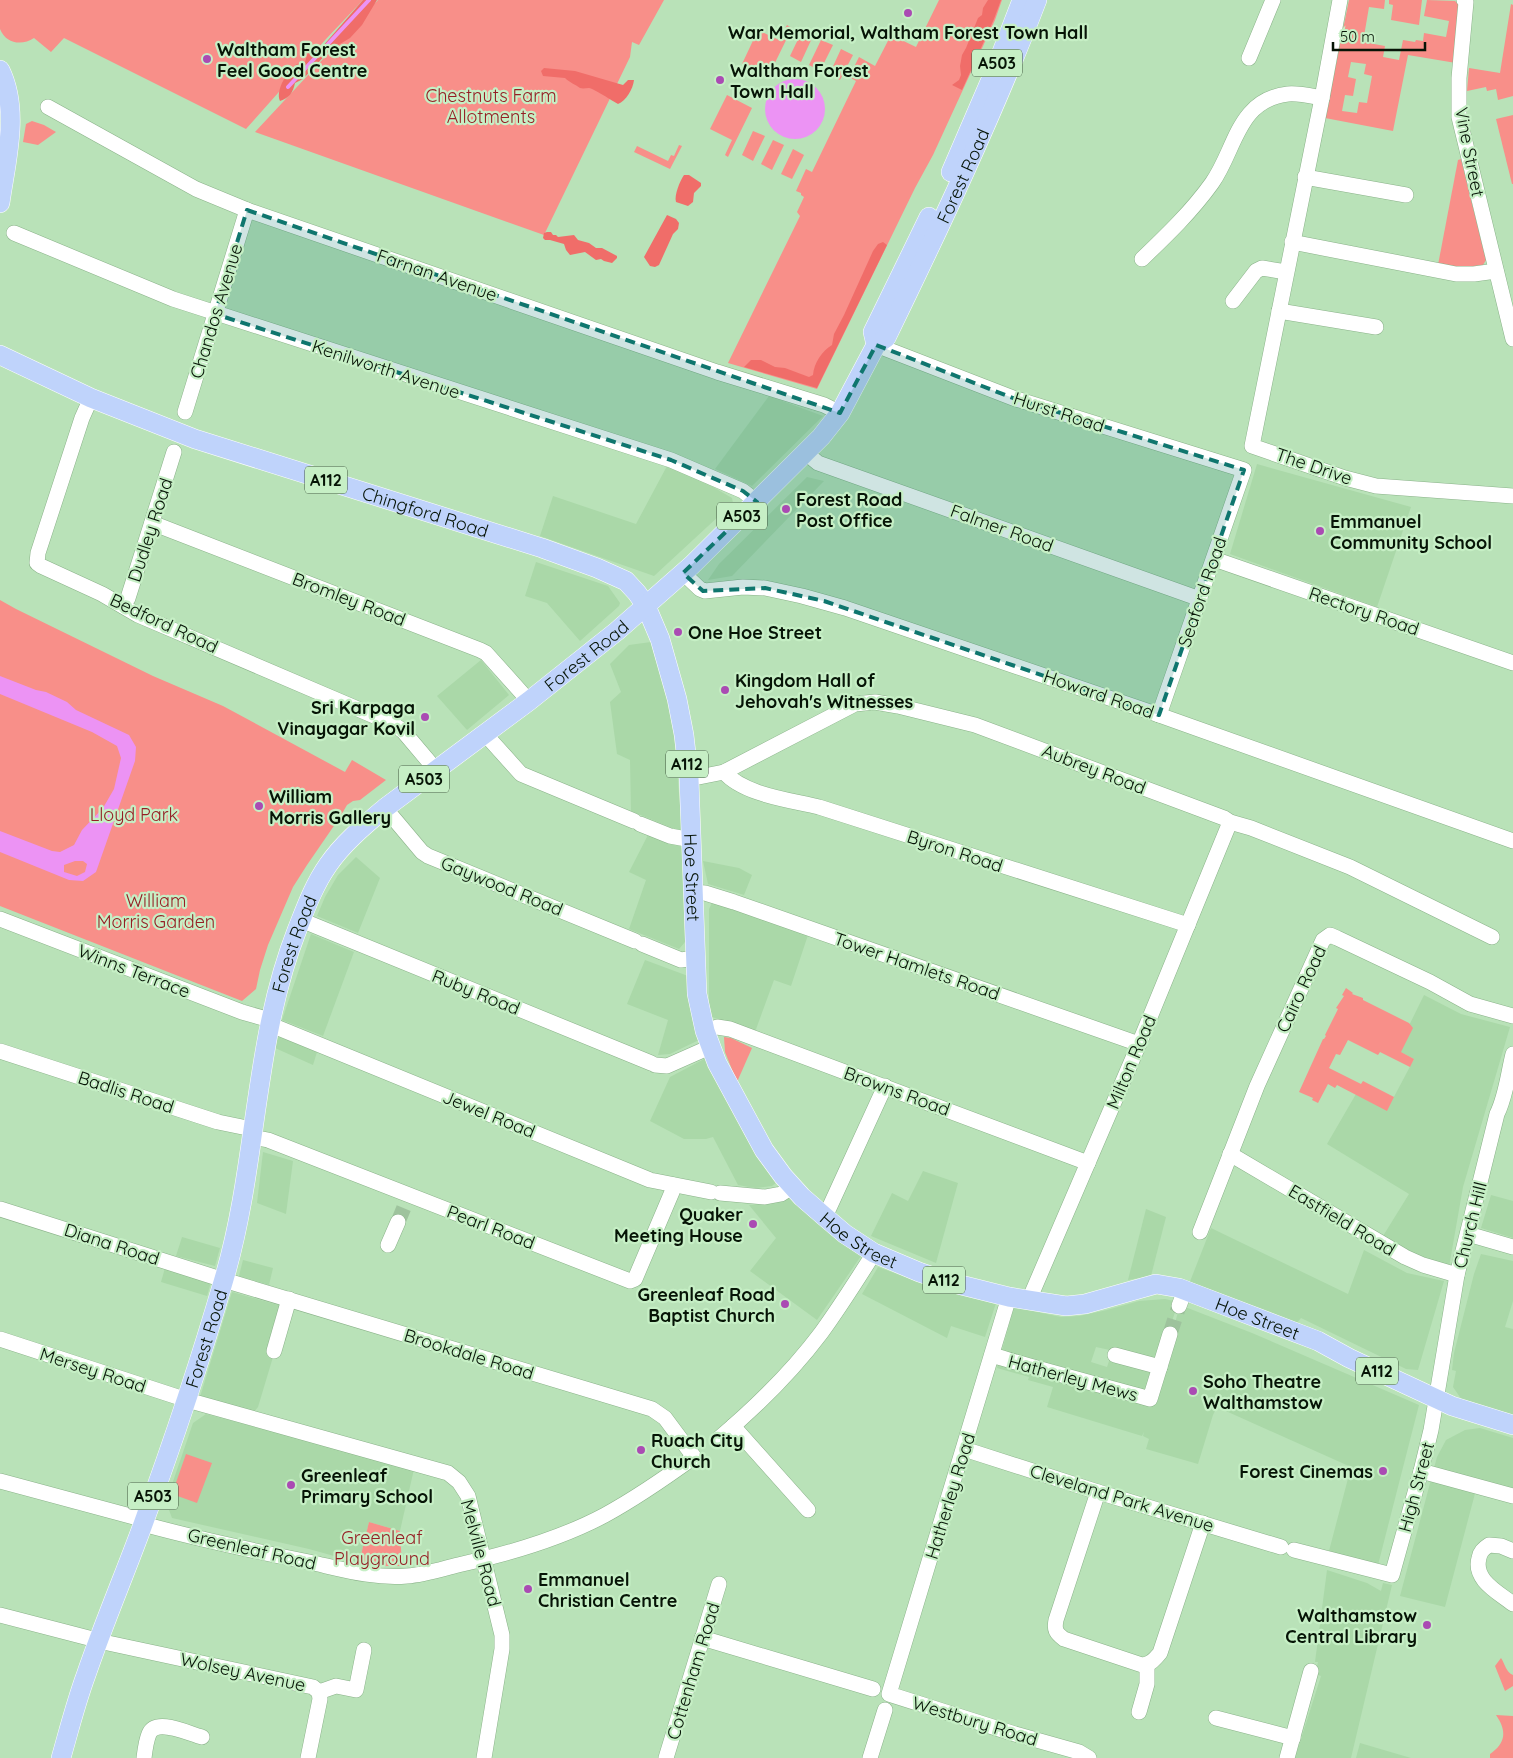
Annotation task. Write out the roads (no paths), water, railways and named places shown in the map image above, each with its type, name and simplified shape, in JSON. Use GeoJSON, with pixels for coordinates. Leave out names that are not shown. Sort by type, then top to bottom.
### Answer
{"type":"FeatureCollection","features":[{"type":"Feature","properties":{"kind":"main road","name":"Forest Road"},"geometry":{"type":"LineString","coordinates":[[876,345],[873,332],[948,180],[1022,0]]}},
{"type":"Feature","properties":{"kind":"main road","name":"Forest Road"},"geometry":{"type":"LineString","coordinates":[[61,1758],[86,1676],[144,1522],[186,1400],[224,1280],[242,1206],[269,1023],[281,972],[314,888],[329,863],[366,824],[485,734],[525,697],[646,606],[687,578],[756,502],[822,438],[840,413],[876,345],[886,338],[983,133],[1037,0]]}},
{"type":"Feature","properties":{"kind":"main road"},"geometry":{"type":"LineString","coordinates":[[0,70],[7,87],[10,107],[10,130],[0,203]]}},
{"type":"Feature","properties":{"kind":"main road","name":"Chingford Road"},"geometry":{"type":"LineString","coordinates":[[1,357],[90,398],[195,439],[542,548],[597,568],[626,581],[646,606]]}},
{"type":"Feature","properties":{"kind":"main road","name":"Hoe Street"},"geometry":{"type":"LineString","coordinates":[[646,606],[660,639],[677,699],[684,735],[689,780],[697,994],[708,1039],[716,1063],[764,1150],[792,1188],[845,1234],[874,1253],[945,1281],[1009,1297],[1066,1306],[1084,1304],[1156,1284],[1182,1298],[1318,1341],[1349,1358],[1437,1399],[1513,1425]]}},
{"type":"Feature","properties":{"kind":"street"},"geometry":{"type":"LineString","coordinates":[[1249,58],[1273,0]]}},
{"type":"Feature","properties":{"kind":"street","name":"The Drive"},"geometry":{"type":"LineString","coordinates":[[1340,0],[1252,446],[1345,478],[1376,486],[1513,496]]}},
{"type":"Feature","properties":{"kind":"street","name":"Vine Street"},"geometry":{"type":"LineString","coordinates":[[1465,1],[1458,78],[1459,118],[1513,339]]}},
{"type":"Feature","properties":{"kind":"street"},"geometry":{"type":"LineString","coordinates":[[1142,259],[1179,224],[1212,182],[1222,168],[1241,124],[1255,107],[1266,100],[1289,94],[1322,98]]}},
{"type":"Feature","properties":{"kind":"street","name":"Farnan Avenue"},"geometry":{"type":"LineString","coordinates":[[48,107],[196,189],[247,210],[725,374],[818,403],[840,413]]}},
{"type":"Feature","properties":{"kind":"street"},"geometry":{"type":"LineString","coordinates":[[1305,177],[1406,195]]}},
{"type":"Feature","properties":{"kind":"street","name":"Chandos Avenue"},"geometry":{"type":"LineString","coordinates":[[186,412],[247,210]]}},
{"type":"Feature","properties":{"kind":"street","name":"Kenilworth Avenue"},"geometry":{"type":"LineString","coordinates":[[14,233],[173,299],[215,314],[671,460],[744,491],[756,502]]}},
{"type":"Feature","properties":{"kind":"street"},"geometry":{"type":"LineString","coordinates":[[1292,242],[1456,274],[1496,271]]}},
{"type":"Feature","properties":{"kind":"street"},"geometry":{"type":"LineString","coordinates":[[1233,301],[1256,271],[1262,268],[1286,272]]}},
{"type":"Feature","properties":{"kind":"street"},"geometry":{"type":"LineString","coordinates":[[1279,311],[1376,327]]}},
{"type":"Feature","properties":{"kind":"street","name":"Hurst Road"},"geometry":{"type":"LineString","coordinates":[[876,345],[1013,398],[1244,470]]}},
{"type":"Feature","properties":{"kind":"street","name":"Bedford Road"},"geometry":{"type":"LineString","coordinates":[[90,398],[36,559],[41,566],[102,594],[138,615],[393,724],[403,731],[436,770]]}},
{"type":"Feature","properties":{"kind":"street","name":"Dudley Road"},"geometry":{"type":"LineString","coordinates":[[123,606],[128,598],[174,452]]}},
{"type":"Feature","properties":{"kind":"street","name":"Falmer Road"},"geometry":{"type":"LineString","coordinates":[[806,453],[818,463],[1200,599]]}},
{"type":"Feature","properties":{"kind":"street","name":"Seaford Road"},"geometry":{"type":"LineString","coordinates":[[1159,715],[1244,470]]}},
{"type":"Feature","properties":{"kind":"street","name":"Bromley Road"},"geometry":{"type":"LineString","coordinates":[[152,523],[480,650],[486,653],[525,697]]}},
{"type":"Feature","properties":{"kind":"street","name":"Rectory Road"},"geometry":{"type":"LineString","coordinates":[[1214,559],[1513,663]]}},
{"type":"Feature","properties":{"kind":"street","name":"Howard Road"},"geometry":{"type":"LineString","coordinates":[[687,578],[705,591],[743,587],[765,588],[824,601],[1159,715],[1513,841]]}},
{"type":"Feature","properties":{"kind":"street","name":"Aubrey Road"},"geometry":{"type":"LineString","coordinates":[[689,780],[724,772],[855,704],[875,702],[898,706],[976,725],[1224,818],[1230,822],[1251,828],[1350,867],[1492,937]]}},
{"type":"Feature","properties":{"kind":"street"},"geometry":{"type":"LineString","coordinates":[[485,734],[521,774],[670,836],[692,840]]}},
{"type":"Feature","properties":{"kind":"street","name":"Byron Road"},"geometry":{"type":"LineString","coordinates":[[724,772],[732,779],[758,792],[828,810],[1188,925]]}},
{"type":"Feature","properties":{"kind":"street","name":"Gaywood Road"},"geometry":{"type":"LineString","coordinates":[[386,808],[422,852],[428,856],[681,960],[695,958]]}},
{"type":"Feature","properties":{"kind":"street","name":"Milton Road"},"geometry":{"type":"LineString","coordinates":[[1028,1300],[1088,1163],[1230,822]]}},
{"type":"Feature","properties":{"kind":"street","name":"Tower Hamlets Road"},"geometry":{"type":"LineString","coordinates":[[694,892],[705,893],[734,902],[1138,1044]]}},
{"type":"Feature","properties":{"kind":"street","name":"Winns Terrace"},"geometry":{"type":"LineString","coordinates":[[0,919],[269,1023]]}},
{"type":"Feature","properties":{"kind":"street","name":"Ruby Road"},"geometry":{"type":"LineString","coordinates":[[301,920],[653,1064],[667,1066],[708,1039]]}},
{"type":"Feature","properties":{"kind":"street","name":"Cairo Road"},"geometry":{"type":"LineString","coordinates":[[1200,1232],[1257,1086],[1323,940],[1330,935],[1430,982],[1470,1004],[1513,1016]]}},
{"type":"Feature","properties":{"kind":"street","name":"Jewel Road"},"geometry":{"type":"LineString","coordinates":[[269,1023],[276,1028],[650,1180],[716,1193],[765,1197],[781,1194],[792,1188]]}},
{"type":"Feature","properties":{"kind":"street","name":"Browns Road"},"geometry":{"type":"LineString","coordinates":[[708,1039],[717,1028],[730,1029],[1088,1163]]}},
{"type":"Feature","properties":{"kind":"street","name":"Badlis Road"},"geometry":{"type":"LineString","coordinates":[[0,1051],[252,1133]]}},
{"type":"Feature","properties":{"kind":"street","name":"Church Hill"},"geometry":{"type":"LineString","coordinates":[[1437,1399],[1457,1275],[1495,1122],[1508,1103],[1513,1054]]}},
{"type":"Feature","properties":{"kind":"street"},"geometry":{"type":"LineString","coordinates":[[825,1217],[885,1086]]}},
{"type":"Feature","properties":{"kind":"street","name":"Pearl Road"},"geometry":{"type":"LineString","coordinates":[[252,1133],[407,1200],[630,1281],[636,1279],[673,1185]]}},
{"type":"Feature","properties":{"kind":"street","name":"Eastfield Road"},"geometry":{"type":"LineString","coordinates":[[1230,1154],[1405,1257],[1423,1265],[1457,1275]]}},
{"type":"Feature","properties":{"kind":"street","name":"Diana Road"},"geometry":{"type":"LineString","coordinates":[[0,1208],[224,1280]]}},
{"type":"Feature","properties":{"kind":"street"},"geometry":{"type":"LineString","coordinates":[[388,1245],[398,1222]]}},
{"type":"Feature","properties":{"kind":"street"},"geometry":{"type":"LineString","coordinates":[[1468,1234],[1513,1247]]}},
{"type":"Feature","properties":{"kind":"street"},"geometry":{"type":"LineString","coordinates":[[717,1440],[771,1391],[799,1360],[844,1300],[874,1253]]}},
{"type":"Feature","properties":{"kind":"street","name":"Brookdale Road"},"geometry":{"type":"LineString","coordinates":[[224,1280],[652,1409],[665,1418],[694,1457]]}},
{"type":"Feature","properties":{"kind":"street","name":"Hatherley Road"},"geometry":{"type":"LineString","coordinates":[[889,1694],[1009,1297]]}},
{"type":"Feature","properties":{"kind":"street"},"geometry":{"type":"LineString","coordinates":[[274,1351],[289,1299]]}},
{"type":"Feature","properties":{"kind":"street","name":"Hatherley Mews"},"geometry":{"type":"LineString","coordinates":[[992,1355],[1048,1373],[1150,1399],[1170,1334]]}},
{"type":"Feature","properties":{"kind":"street","name":"Mersey Road"},"geometry":{"type":"LineString","coordinates":[[0,1340],[186,1400]]}},
{"type":"Feature","properties":{"kind":"street","name":"Hatherley Mews"},"geometry":{"type":"LineString","coordinates":[[1114,1355],[1160,1367]]}},
{"type":"Feature","properties":{"kind":"street","name":"High Street"},"geometry":{"type":"LineString","coordinates":[[1392,1576],[1421,1471],[1437,1399]]}},
{"type":"Feature","properties":{"kind":"street","name":"Melville Road"},"geometry":{"type":"LineString","coordinates":[[186,1400],[448,1473],[459,1482],[468,1496],[502,1635],[502,1649],[484,1758]]}},
{"type":"Feature","properties":{"kind":"street"},"geometry":{"type":"LineString","coordinates":[[734,1426],[808,1510]]}},
{"type":"Feature","properties":{"kind":"street","name":"Cleveland Park Avenue"},"geometry":{"type":"LineString","coordinates":[[964,1449],[1287,1549],[1392,1576]]}},
{"type":"Feature","properties":{"kind":"street","name":"Greenleaf Road"},"geometry":{"type":"LineString","coordinates":[[0,1482],[144,1522],[271,1554],[372,1575],[407,1576],[484,1559],[541,1542],[604,1515],[652,1487],[694,1457]]}},
{"type":"Feature","properties":{"kind":"street"},"geometry":{"type":"LineString","coordinates":[[1421,1471],[1513,1496]]}},
{"type":"Feature","properties":{"kind":"street"},"geometry":{"type":"LineString","coordinates":[[1098,1492],[1054,1628],[1057,1634],[1064,1639],[1142,1666],[1155,1660],[1160,1653],[1204,1523]]}},
{"type":"Feature","properties":{"kind":"street"},"geometry":{"type":"LineString","coordinates":[[1513,1551],[1501,1546],[1489,1546],[1481,1551],[1478,1561],[1478,1569],[1482,1579],[1513,1604]]}},
{"type":"Feature","properties":{"kind":"street","name":"Cottenham Road"},"geometry":{"type":"LineString","coordinates":[[666,1758],[719,1584]]}},
{"type":"Feature","properties":{"kind":"street","name":"Wolsey Avenue"},"geometry":{"type":"LineString","coordinates":[[0,1615],[99,1640],[314,1687],[319,1692],[320,1699],[308,1758]]}},
{"type":"Feature","properties":{"kind":"street"},"geometry":{"type":"LineString","coordinates":[[702,1638],[873,1689]]}},
{"type":"Feature","properties":{"kind":"street"},"geometry":{"type":"LineString","coordinates":[[319,1692],[336,1686],[356,1690],[364,1650]]}},
{"type":"Feature","properties":{"kind":"street"},"geometry":{"type":"LineString","coordinates":[[1139,1712],[1147,1684],[1147,1665]]}},
{"type":"Feature","properties":{"kind":"street"},"geometry":{"type":"LineString","coordinates":[[1287,1758],[1311,1671]]}},
{"type":"Feature","properties":{"kind":"street","name":"Westbury Road"},"geometry":{"type":"LineString","coordinates":[[889,1694],[1079,1752],[1089,1758]]}},
{"type":"Feature","properties":{"kind":"street"},"geometry":{"type":"LineString","coordinates":[[870,1758],[885,1710]]}},
{"type":"Feature","properties":{"kind":"street"},"geometry":{"type":"LineString","coordinates":[[1216,1718],[1293,1738]]}},
{"type":"Feature","properties":{"kind":"street"},"geometry":{"type":"LineString","coordinates":[[144,1758],[150,1732],[155,1728],[173,1727],[202,1737]]}},
{"type":"Feature","properties":{"kind":"waterway"},"geometry":{"type":"LineString","coordinates":[[288,87],[369,0]]}},
{"type":"Feature","properties":{"kind":"tunnel"},"geometry":{"type":"LineString","coordinates":[[398,1222],[405,1205]]}},
{"type":"Feature","properties":{"kind":"tunnel"},"geometry":{"type":"LineString","coordinates":[[1170,1334],[1179,1306]]}},
{"type":"Feature","properties":{"kind":"place","name":"War Memorial, Waltham Forest Town Hall"},"geometry":{"type":"Point","coordinates":[908,13]}},
{"type":"Feature","properties":{"kind":"place","name":"Waltham Forest Feel Good Centre"},"geometry":{"type":"Point","coordinates":[207,59]}},
{"type":"Feature","properties":{"kind":"place","name":"Waltham Forest Town Hall"},"geometry":{"type":"Point","coordinates":[720,80]}},
{"type":"Feature","properties":{"kind":"place","name":"Forest Road Post Office"},"geometry":{"type":"Point","coordinates":[786,509]}},
{"type":"Feature","properties":{"kind":"place","name":"Emmanuel Community School"},"geometry":{"type":"Point","coordinates":[1320,531]}},
{"type":"Feature","properties":{"kind":"place","name":"One Hoe Street"},"geometry":{"type":"Point","coordinates":[678,632]}},
{"type":"Feature","properties":{"kind":"place","name":"Kingdom Hall of Jehovah's Witnesses"},"geometry":{"type":"Point","coordinates":[725,690]}},
{"type":"Feature","properties":{"kind":"place","name":"Sri Karpaga Vinayagar Kovil"},"geometry":{"type":"Point","coordinates":[425,717]}},
{"type":"Feature","properties":{"kind":"place","name":"William Morris Gallery"},"geometry":{"type":"Point","coordinates":[259,806]}},
{"type":"Feature","properties":{"kind":"place","name":"Quaker Meeting House"},"geometry":{"type":"Point","coordinates":[753,1224]}},
{"type":"Feature","properties":{"kind":"place","name":"Greenleaf Road Baptist Church"},"geometry":{"type":"Point","coordinates":[785,1304]}},
{"type":"Feature","properties":{"kind":"place","name":"Soho Theatre Walthamstow"},"geometry":{"type":"Point","coordinates":[1193,1391]}},
{"type":"Feature","properties":{"kind":"place","name":"Ruach City Church"},"geometry":{"type":"Point","coordinates":[641,1450]}},
{"type":"Feature","properties":{"kind":"place","name":"Forest Cinemas"},"geometry":{"type":"Point","coordinates":[1383,1471]}},
{"type":"Feature","properties":{"kind":"place","name":"Greenleaf Primary School"},"geometry":{"type":"Point","coordinates":[291,1485]}},
{"type":"Feature","properties":{"kind":"place","name":"Emmanuel Christian Centre"},"geometry":{"type":"Point","coordinates":[528,1589]}},
{"type":"Feature","properties":{"kind":"place","name":"Walthamstow Central Library"},"geometry":{"type":"Point","coordinates":[1427,1625]}},
{"type":"Feature","properties":{"kind":"park label","name":"Chestnuts Farm Allotments"},"geometry":{"type":"Point","coordinates":[491,105]}},
{"type":"Feature","properties":{"kind":"park label","name":"Lloyd Park"},"geometry":{"type":"Point","coordinates":[134,814]}},
{"type":"Feature","properties":{"kind":"park label","name":"William Morris Garden"},"geometry":{"type":"Point","coordinates":[156,910]}},
{"type":"Feature","properties":{"kind":"park label","name":"Greenleaf Playground"},"geometry":{"type":"Point","coordinates":[382,1547]}}]}
